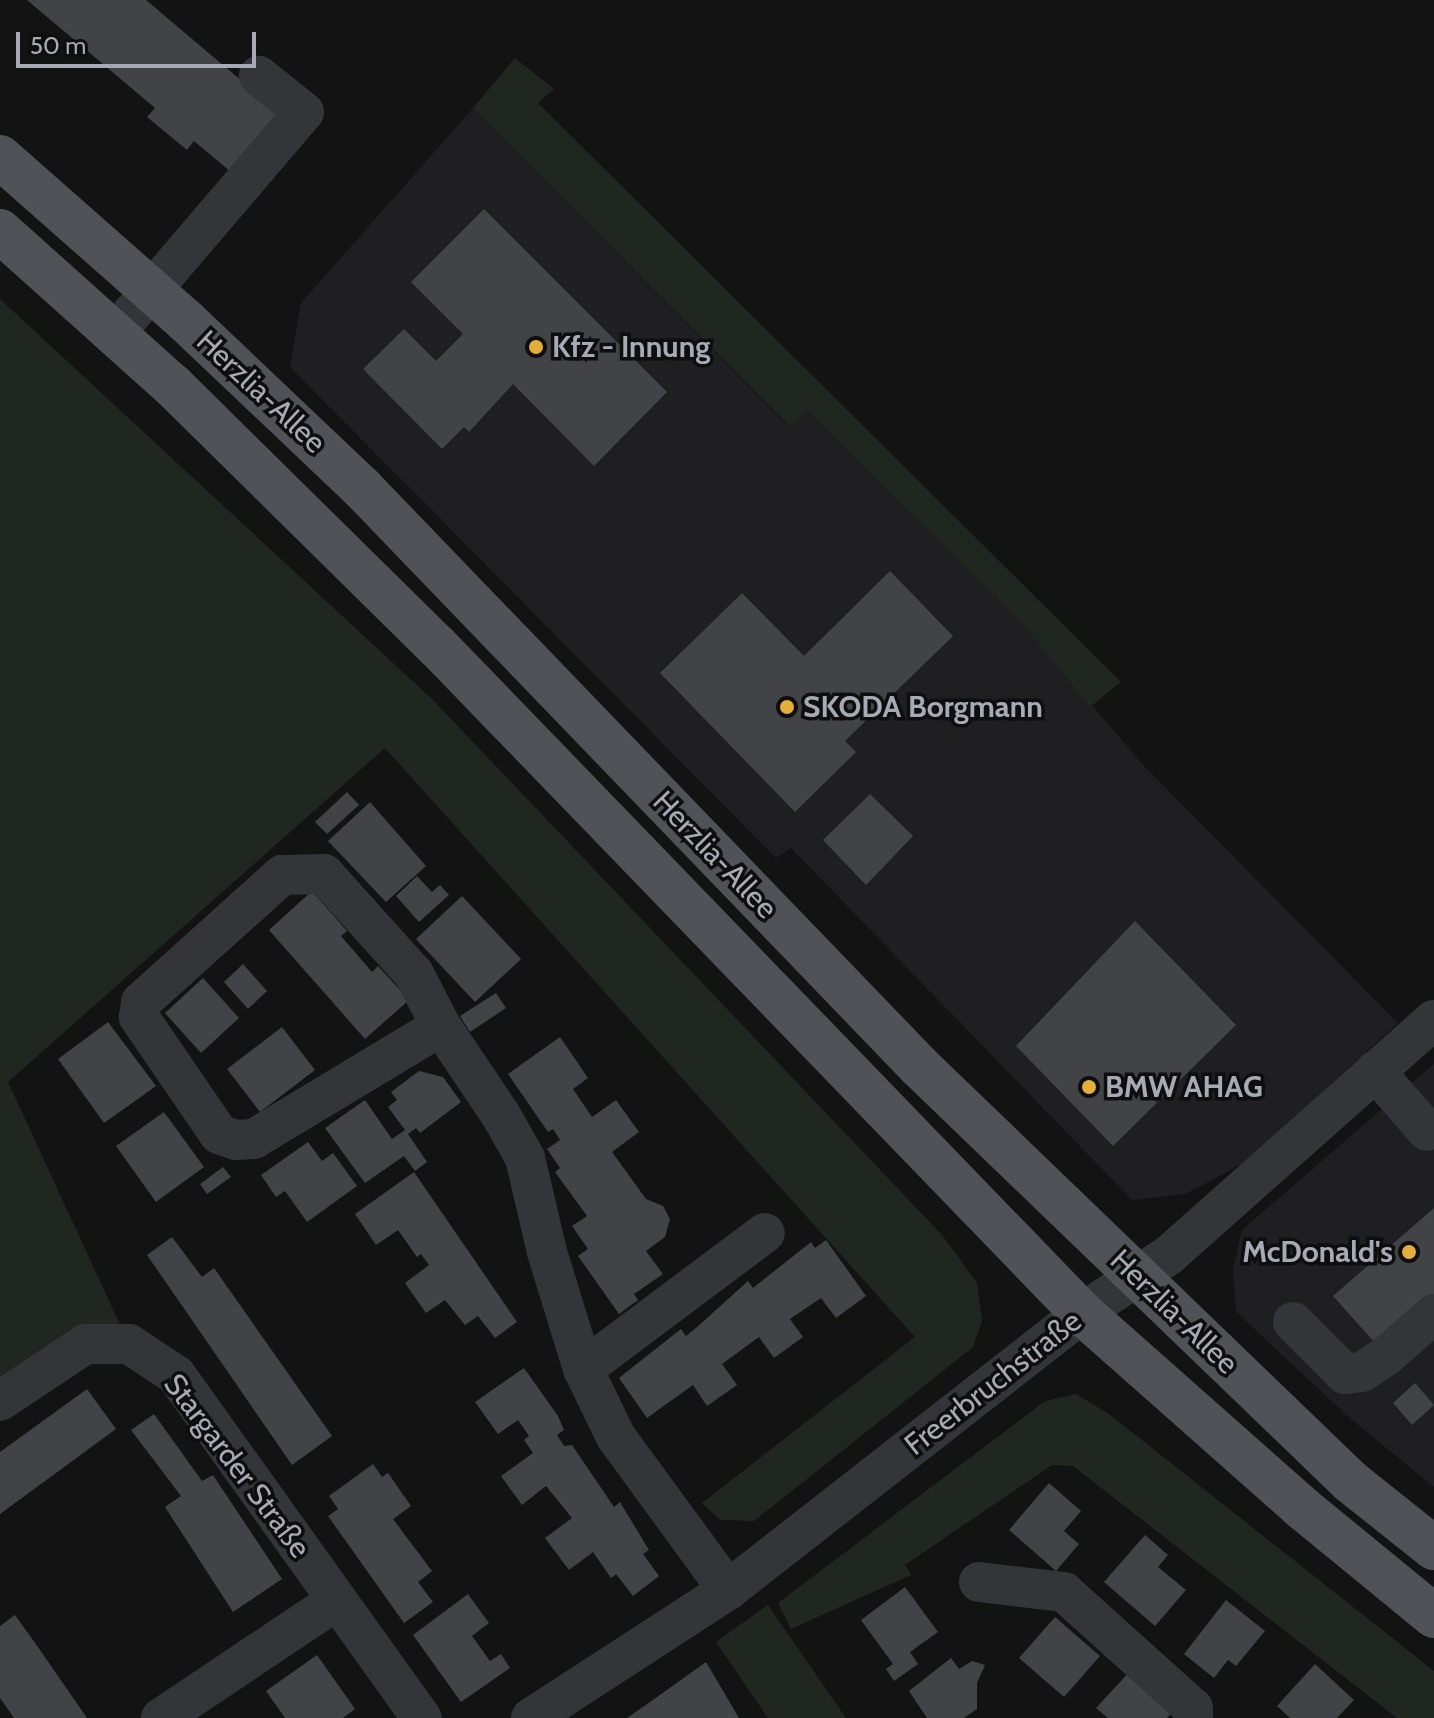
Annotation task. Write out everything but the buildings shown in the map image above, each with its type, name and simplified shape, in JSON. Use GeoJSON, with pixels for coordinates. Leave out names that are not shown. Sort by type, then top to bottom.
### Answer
{"type":"FeatureCollection","features":[{"type":"Feature","properties":{"kind":"main road","name":"Herzlia-Allee"},"geometry":{"type":"LineString","coordinates":[[0,157],[152,291],[362,488],[920,1067],[1351,1482],[1434,1548]]}},
{"type":"Feature","properties":{"kind":"main road","name":"Herzlia-Allee"},"geometry":{"type":"LineString","coordinates":[[0,231],[116,332],[437,646],[1082,1313],[1301,1507],[1434,1616]]}},
{"type":"Feature","properties":{"kind":"street"},"geometry":{"type":"LineString","coordinates":[[116,332],[304,112],[259,76]]}},
{"type":"Feature","properties":{"kind":"street"},"geometry":{"type":"LineString","coordinates":[[441,1026],[254,1139],[236,1140],[219,1134],[139,1017],[141,1002],[282,875],[324,874],[414,974],[441,1026],[525,1158],[547,1252],[583,1369],[616,1437],[728,1590]]}},
{"type":"Feature","properties":{"kind":"street","name":"Freerbruchstraße"},"geometry":{"type":"LineString","coordinates":[[531,1718],[728,1590],[1082,1313],[1169,1255],[1434,1020]]}},
{"type":"Feature","properties":{"kind":"street"},"geometry":{"type":"LineString","coordinates":[[1375,1071],[1427,1131]]}},
{"type":"Feature","properties":{"kind":"street"},"geometry":{"type":"LineString","coordinates":[[583,1369],[765,1233]]}},
{"type":"Feature","properties":{"kind":"street"},"geometry":{"type":"LineString","coordinates":[[1293,1322],[1345,1374],[1362,1372],[1386,1356],[1434,1314]]}},
{"type":"Feature","properties":{"kind":"street","name":"Stargarder Straße"},"geometry":{"type":"LineString","coordinates":[[0,1401],[85,1344],[129,1344],[176,1375],[422,1718]]}},
{"type":"Feature","properties":{"kind":"street"},"geometry":{"type":"LineString","coordinates":[[979,1582],[1064,1592],[1193,1708],[1193,1718]]}},
{"type":"Feature","properties":{"kind":"street"},"geometry":{"type":"LineString","coordinates":[[161,1718],[336,1601]]}},
{"type":"Feature","properties":{"kind":"shaded area"},"geometry":{"type":"Polygon","coordinates":[[[515,58],[554,89],[538,103],[1121,682],[1090,707],[1022,623],[807,411],[790,427],[473,108],[515,58]]]}},
{"type":"Feature","properties":{"kind":"shaded area"},"geometry":{"type":"Polygon","coordinates":[[[473,108],[789,427],[806,410],[1022,623],[1145,767],[1398,1023],[1249,1160],[1186,1194],[1132,1200],[791,848],[776,858],[290,367],[301,303],[473,108]]]}},
{"type":"Feature","properties":{"kind":"shaded area"},"geometry":{"type":"Polygon","coordinates":[[[0,299],[433,700],[943,1236],[977,1283],[982,1321],[973,1347],[754,1521],[720,1520],[702,1503],[915,1337],[385,748],[8,1082],[129,1344],[0,1401],[0,299]]]}},
{"type":"Feature","properties":{"kind":"shaded area"},"geometry":{"type":"Polygon","coordinates":[[[1434,1064],[1434,1487],[1351,1419],[1236,1312],[1233,1270],[1242,1230],[1434,1064]]]}},
{"type":"Feature","properties":{"kind":"shaded area"},"geometry":{"type":"Polygon","coordinates":[[[1076,1394],[1109,1414],[1434,1671],[1434,1718],[1397,1718],[1073,1466],[1052,1465],[905,1565],[911,1575],[791,1629],[778,1603],[1045,1401],[1076,1394]]]}},
{"type":"Feature","properties":{"kind":"shaded area"},"geometry":{"type":"Polygon","coordinates":[[[768,1605],[846,1718],[768,1718],[716,1642],[768,1605]]]}},
{"type":"Feature","properties":{"kind":"place","name":"Kfz - Innung"},"geometry":{"type":"Point","coordinates":[536,347]}},
{"type":"Feature","properties":{"kind":"place","name":"SKODA Borgmann"},"geometry":{"type":"Point","coordinates":[787,707]}},
{"type":"Feature","properties":{"kind":"place","name":"BMW AHAG"},"geometry":{"type":"Point","coordinates":[1089,1087]}},
{"type":"Feature","properties":{"kind":"place","name":"McDonald's"},"geometry":{"type":"Point","coordinates":[1409,1252]}}]}
